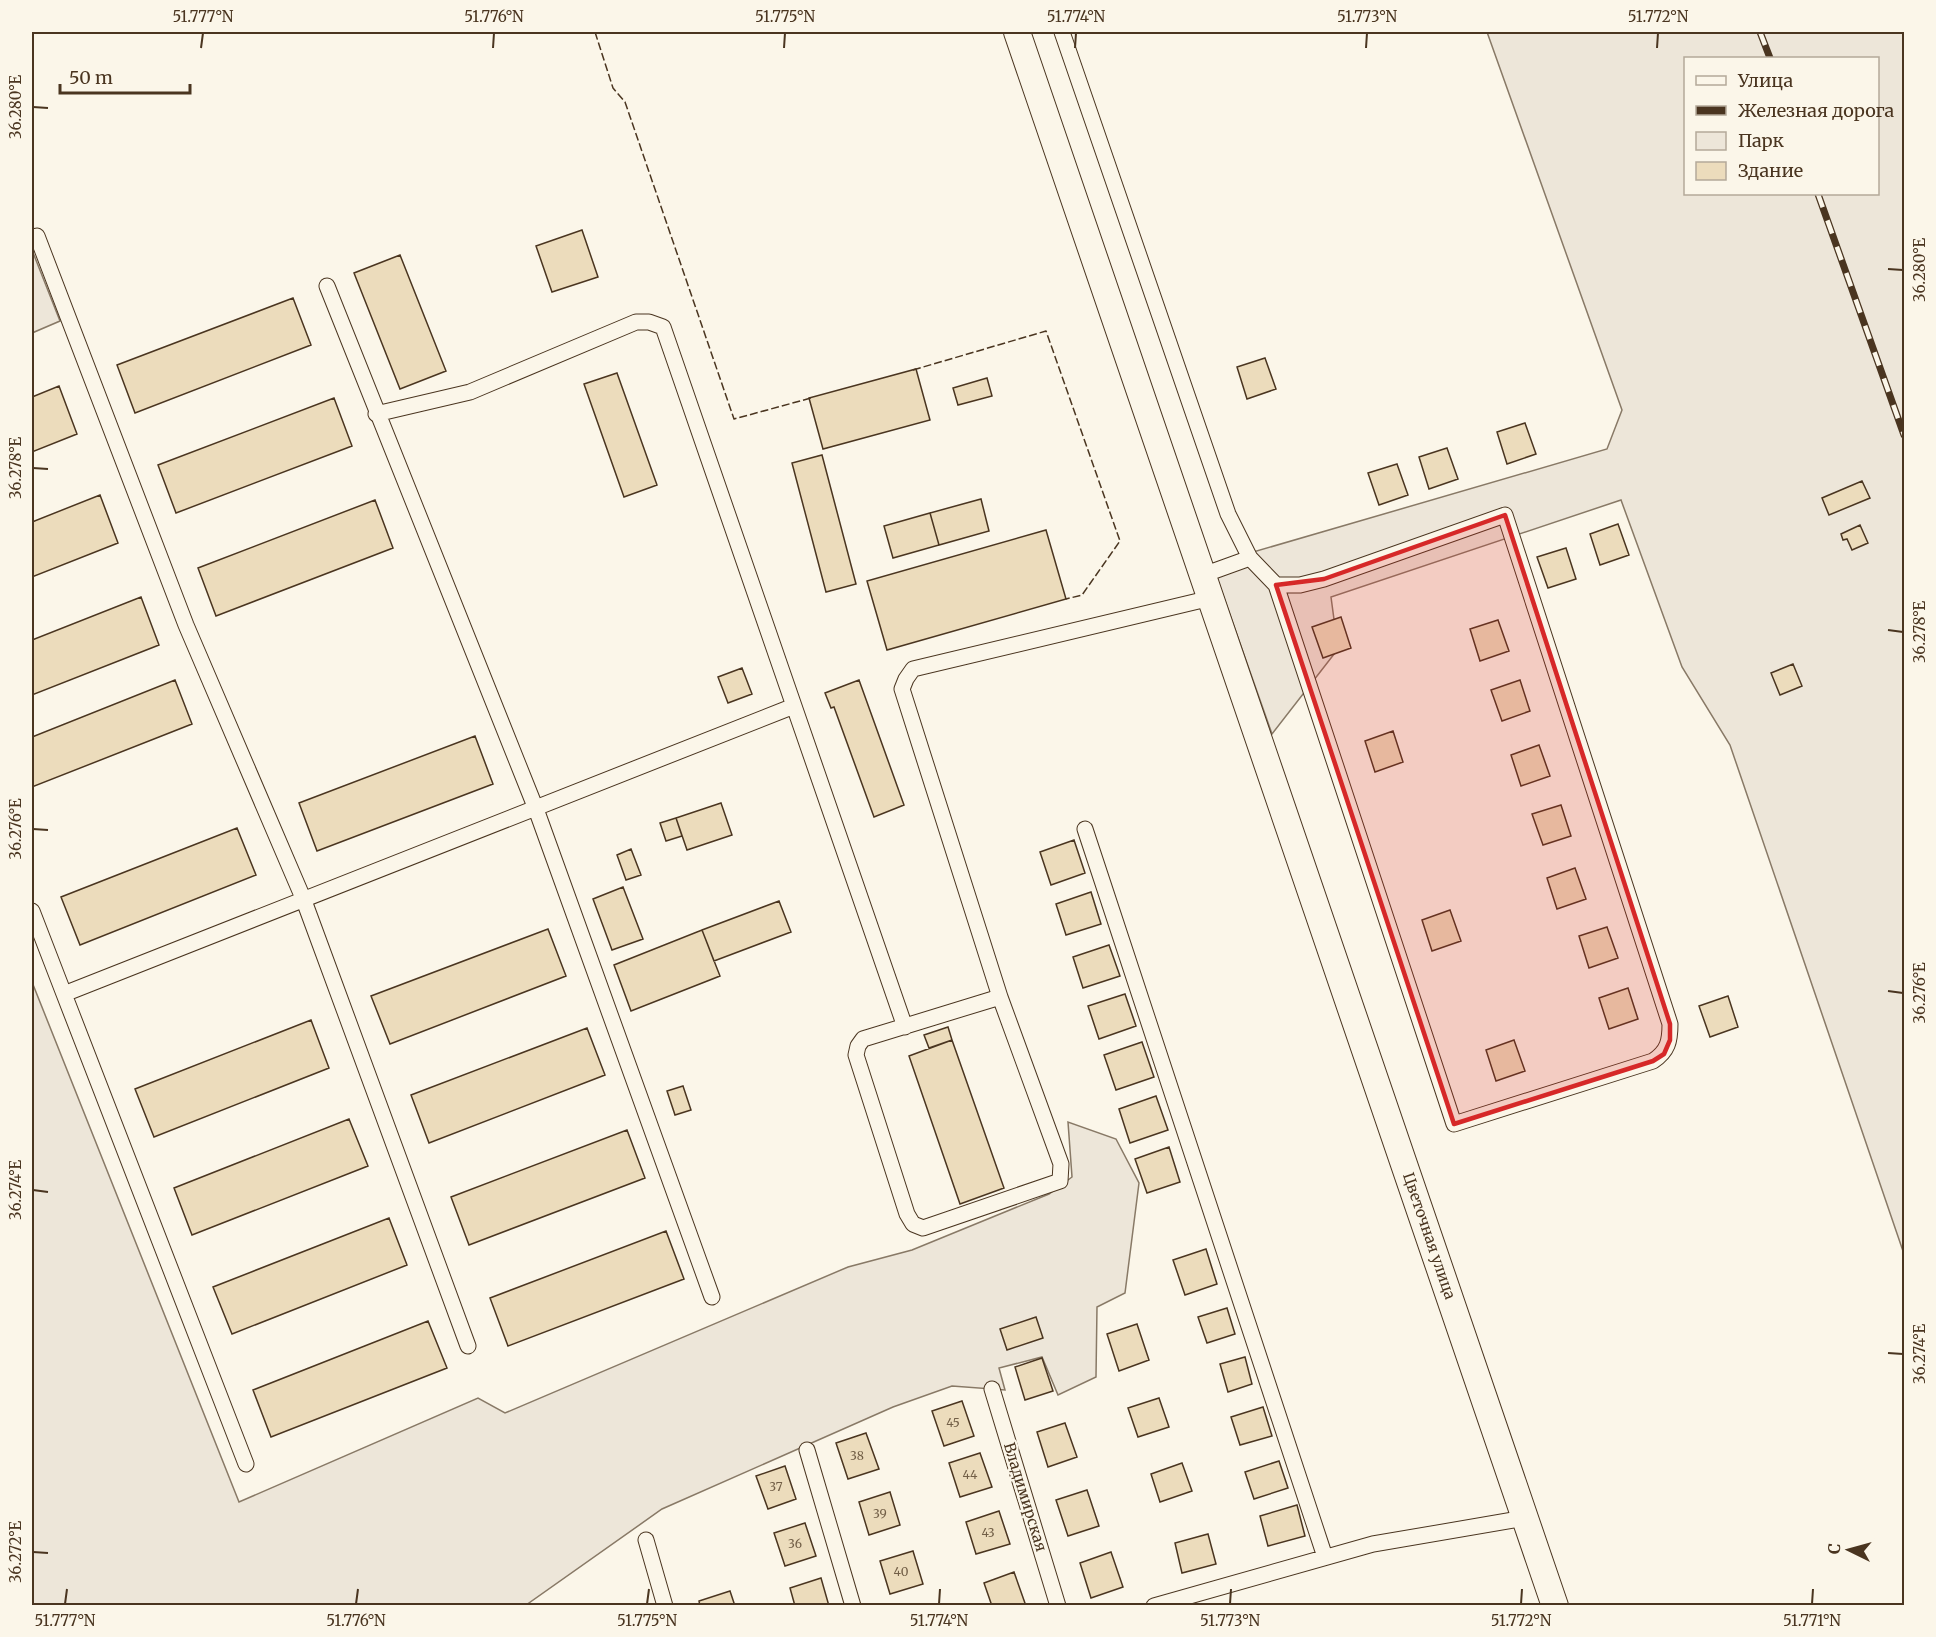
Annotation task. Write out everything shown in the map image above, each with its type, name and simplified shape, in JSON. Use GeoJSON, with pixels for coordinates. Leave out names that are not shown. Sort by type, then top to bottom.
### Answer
{"type":"FeatureCollection","features":[{"type":"Feature","properties":{"kind":"main road","name":"Цветочная улица"},"geometry":{"type":"LineString","coordinates":[[1017,32],[1555,1605]]}},
{"type":"Feature","properties":{"kind":"street"},"geometry":{"type":"LineString","coordinates":[[1062,32],[1228,514],[1250,558],[1276,585],[1454,1124],[1653,1061],[1664,1054],[1670,1040],[1670,1023],[1505,515],[1324,579],[1300,585],[1276,585]]}},
{"type":"Feature","properties":{"kind":"street"},"geometry":{"type":"LineString","coordinates":[[33,232],[186,625],[303,898],[468,1346]]}},
{"type":"Feature","properties":{"kind":"street"},"geometry":{"type":"LineString","coordinates":[[327,286],[376,414],[536,808],[712,1297]]}},
{"type":"Feature","properties":{"kind":"street"},"geometry":{"type":"LineString","coordinates":[[376,414],[470,392],[636,322],[649,322],[663,327],[906,1027]]}},
{"type":"Feature","properties":{"kind":"street"},"geometry":{"type":"LineString","coordinates":[[1000,997],[863,1039],[858,1046],[856,1055],[907,1214],[913,1224],[923,1228],[1060,1181],[1061,1164],[1000,997],[902,689],[906,679],[913,669],[1207,587],[1250,558]]}},
{"type":"Feature","properties":{"kind":"street"},"geometry":{"type":"LineString","coordinates":[[64,994],[794,706]]}},
{"type":"Feature","properties":{"kind":"street"},"geometry":{"type":"LineString","coordinates":[[1085,829],[1325,1557]]}},
{"type":"Feature","properties":{"kind":"street"},"geometry":{"type":"LineString","coordinates":[[32,911],[246,1464]]}},
{"type":"Feature","properties":{"kind":"street","name":"Владимирская"},"geometry":{"type":"LineString","coordinates":[[992,1389],[1058,1605]]}},
{"type":"Feature","properties":{"kind":"street"},"geometry":{"type":"LineString","coordinates":[[807,1450],[853,1605]]}},
{"type":"Feature","properties":{"kind":"street"},"geometry":{"type":"LineString","coordinates":[[1154,1605],[1373,1544],[1525,1518]]}},
{"type":"Feature","properties":{"kind":"street"},"geometry":{"type":"LineString","coordinates":[[646,1540],[665,1605]]}},
{"type":"Feature","properties":{"kind":"highlighted area"},"geometry":{"type":"Polygon","coordinates":[[[1505,515],[1670,1024],[1670,1040],[1664,1054],[1653,1061],[1454,1124],[1276,585],[1324,579],[1505,515]]]}},
{"type":"Feature","properties":{"kind":"green space"},"geometry":{"type":"Polygon","coordinates":[[[1487,32],[1904,32],[1904,1254],[1730,745],[1682,667],[1621,500],[1331,597],[1338,649],[1272,734],[1212,564],[1607,449],[1622,410],[1487,32]]]}},
{"type":"Feature","properties":{"kind":"green space"},"geometry":{"type":"Polygon","coordinates":[[[32,250],[60,321],[32,333],[32,250]]]}},
{"type":"Feature","properties":{"kind":"green space"},"geometry":{"type":"Polygon","coordinates":[[[32,982],[239,1502],[478,1398],[505,1413],[848,1267],[912,1250],[1049,1194],[1072,1177],[1068,1122],[1116,1139],[1139,1183],[1125,1293],[1097,1307],[1096,1377],[1058,1395],[1042,1357],[999,1368],[1005,1390],[952,1386],[893,1407],[662,1509],[526,1605],[32,1605],[32,982]]]}},
{"type":"Feature","properties":{"kind":"building"},"geometry":{"type":"Polygon","coordinates":[[[582,230],[598,277],[552,292],[536,246],[582,230]]]}},
{"type":"Feature","properties":{"kind":"building"},"geometry":{"type":"Polygon","coordinates":[[[400,255],[446,371],[400,389],[354,273],[400,255]]]}},
{"type":"Feature","properties":{"kind":"building"},"geometry":{"type":"Polygon","coordinates":[[[293,298],[311,345],[135,413],[117,365],[293,298]]]}},
{"type":"Feature","properties":{"kind":"building"},"geometry":{"type":"Polygon","coordinates":[[[1265,358],[1276,389],[1247,399],[1237,367],[1265,358]]]}},
{"type":"Feature","properties":{"kind":"building"},"geometry":{"type":"Polygon","coordinates":[[[916,369],[930,420],[823,449],[809,398],[916,369]]]}},
{"type":"Feature","properties":{"kind":"building"},"geometry":{"type":"Polygon","coordinates":[[[617,373],[657,485],[624,497],[584,384],[617,373]]]}},
{"type":"Feature","properties":{"kind":"building"},"geometry":{"type":"Polygon","coordinates":[[[987,378],[992,396],[958,405],[953,388],[987,378]]]}},
{"type":"Feature","properties":{"kind":"building"},"geometry":{"type":"Polygon","coordinates":[[[59,386],[77,434],[32,452],[32,397],[59,386]]]}},
{"type":"Feature","properties":{"kind":"building"},"geometry":{"type":"Polygon","coordinates":[[[334,398],[352,446],[176,513],[158,465],[334,398]]]}},
{"type":"Feature","properties":{"kind":"building"},"geometry":{"type":"Polygon","coordinates":[[[1525,423],[1536,454],[1507,464],[1497,432],[1525,423]]]}},
{"type":"Feature","properties":{"kind":"building"},"geometry":{"type":"Polygon","coordinates":[[[1447,448],[1458,479],[1429,489],[1419,457],[1447,448]]]}},
{"type":"Feature","properties":{"kind":"building"},"geometry":{"type":"Polygon","coordinates":[[[822,455],[856,584],[826,592],[792,463],[822,455]]]}},
{"type":"Feature","properties":{"kind":"building"},"geometry":{"type":"Polygon","coordinates":[[[1397,464],[1408,495],[1379,505],[1368,473],[1397,464]]]}},
{"type":"Feature","properties":{"kind":"building"},"geometry":{"type":"Polygon","coordinates":[[[1862,481],[1870,498],[1829,515],[1822,498],[1862,481]]]}},
{"type":"Feature","properties":{"kind":"building"},"geometry":{"type":"Polygon","coordinates":[[[100,495],[118,543],[32,577],[32,522],[100,495]]]}},
{"type":"Feature","properties":{"kind":"building"},"geometry":{"type":"Polygon","coordinates":[[[981,499],[989,531],[939,545],[930,513],[981,499]]]}},
{"type":"Feature","properties":{"kind":"building"},"geometry":{"type":"Polygon","coordinates":[[[375,500],[393,548],[216,616],[198,568],[375,500]]]}},
{"type":"Feature","properties":{"kind":"building"},"geometry":{"type":"Polygon","coordinates":[[[930,513],[939,545],[893,558],[884,526],[930,513]]]}},
{"type":"Feature","properties":{"kind":"building"},"geometry":{"type":"Polygon","coordinates":[[[1618,524],[1629,555],[1600,565],[1590,534],[1618,524]]]}},
{"type":"Feature","properties":{"kind":"building"},"geometry":{"type":"Polygon","coordinates":[[[1860,525],[1868,543],[1852,550],[1847,539],[1843,540],[1841,534],[1860,525]]]}},
{"type":"Feature","properties":{"kind":"building"},"geometry":{"type":"Polygon","coordinates":[[[1046,530],[1066,599],[887,650],[867,581],[1046,530]]]}},
{"type":"Feature","properties":{"kind":"building"},"geometry":{"type":"Polygon","coordinates":[[[1566,548],[1576,579],[1548,588],[1537,557],[1566,548]]]}},
{"type":"Feature","properties":{"kind":"building"},"geometry":{"type":"Polygon","coordinates":[[[141,597],[159,645],[32,695],[32,640],[141,597]]]}},
{"type":"Feature","properties":{"kind":"building"},"geometry":{"type":"Polygon","coordinates":[[[1341,617],[1351,648],[1323,658],[1312,627],[1341,617]]]}},
{"type":"Feature","properties":{"kind":"building"},"geometry":{"type":"Polygon","coordinates":[[[1498,620],[1509,651],[1480,661],[1470,629],[1498,620]]]}},
{"type":"Feature","properties":{"kind":"building"},"geometry":{"type":"Polygon","coordinates":[[[1793,664],[1802,686],[1780,695],[1771,673],[1793,664]]]}},
{"type":"Feature","properties":{"kind":"building"},"geometry":{"type":"Polygon","coordinates":[[[742,668],[752,694],[728,703],[718,677],[742,668]]]}},
{"type":"Feature","properties":{"kind":"building"},"geometry":{"type":"Polygon","coordinates":[[[175,680],[192,724],[32,787],[32,737],[175,680]]]}},
{"type":"Feature","properties":{"kind":"building"},"geometry":{"type":"Polygon","coordinates":[[[859,680],[904,805],[874,817],[834,707],[831,708],[825,693],[859,680]]]}},
{"type":"Feature","properties":{"kind":"building"},"geometry":{"type":"Polygon","coordinates":[[[1520,680],[1530,711],[1502,721],[1491,690],[1520,680]]]}},
{"type":"Feature","properties":{"kind":"building"},"geometry":{"type":"Polygon","coordinates":[[[1393,731],[1403,762],[1375,772],[1365,741],[1393,731]]]}},
{"type":"Feature","properties":{"kind":"building"},"geometry":{"type":"Polygon","coordinates":[[[475,736],[493,784],[317,851],[299,803],[475,736]]]}},
{"type":"Feature","properties":{"kind":"building"},"geometry":{"type":"Polygon","coordinates":[[[1539,745],[1550,776],[1521,786],[1511,755],[1539,745]]]}},
{"type":"Feature","properties":{"kind":"building"},"geometry":{"type":"Polygon","coordinates":[[[721,803],[732,835],[687,850],[676,818],[721,803]]]}},
{"type":"Feature","properties":{"kind":"building"},"geometry":{"type":"Polygon","coordinates":[[[1561,805],[1571,836],[1543,845],[1532,814],[1561,805]]]}},
{"type":"Feature","properties":{"kind":"building"},"geometry":{"type":"Polygon","coordinates":[[[676,818],[682,836],[666,841],[660,823],[676,818]]]}},
{"type":"Feature","properties":{"kind":"building"},"geometry":{"type":"Polygon","coordinates":[[[237,828],[256,875],[80,945],[61,897],[237,828]]]}},
{"type":"Feature","properties":{"kind":"building"},"geometry":{"type":"Polygon","coordinates":[[[1074,840],[1085,873],[1051,885],[1040,852],[1074,840]]]}},
{"type":"Feature","properties":{"kind":"building"},"geometry":{"type":"Polygon","coordinates":[[[631,849],[641,875],[626,880],[617,855],[631,849]]]}},
{"type":"Feature","properties":{"kind":"building"},"geometry":{"type":"Polygon","coordinates":[[[1575,868],[1586,899],[1557,909],[1547,878],[1575,868]]]}},
{"type":"Feature","properties":{"kind":"building"},"geometry":{"type":"Polygon","coordinates":[[[623,887],[643,939],[612,950],[593,899],[623,887]]]}},
{"type":"Feature","properties":{"kind":"building"},"geometry":{"type":"Polygon","coordinates":[[[1091,892],[1101,924],[1066,935],[1056,904],[1091,892]]]}},
{"type":"Feature","properties":{"kind":"building"},"geometry":{"type":"Polygon","coordinates":[[[779,901],[791,932],[714,961],[702,930],[779,901]]]}},
{"type":"Feature","properties":{"kind":"building"},"geometry":{"type":"Polygon","coordinates":[[[1450,910],[1461,941],[1432,951],[1422,920],[1450,910]]]}},
{"type":"Feature","properties":{"kind":"building"},"geometry":{"type":"Polygon","coordinates":[[[1607,927],[1618,958],[1589,968],[1579,936],[1607,927]]]}},
{"type":"Feature","properties":{"kind":"building"},"geometry":{"type":"Polygon","coordinates":[[[548,929],[566,976],[390,1044],[371,996],[548,929]]]}},
{"type":"Feature","properties":{"kind":"building"},"geometry":{"type":"Polygon","coordinates":[[[702,930],[720,976],[631,1011],[614,965],[702,930]]]}},
{"type":"Feature","properties":{"kind":"building"},"geometry":{"type":"Polygon","coordinates":[[[1109,945],[1120,976],[1083,988],[1073,957],[1109,945]]]}},
{"type":"Feature","properties":{"kind":"building"},"geometry":{"type":"Polygon","coordinates":[[[1628,988],[1638,1019],[1609,1029],[1599,998],[1628,988]]]}},
{"type":"Feature","properties":{"kind":"building"},"geometry":{"type":"Polygon","coordinates":[[[1125,994],[1136,1026],[1099,1039],[1088,1006],[1125,994]]]}},
{"type":"Feature","properties":{"kind":"building"},"geometry":{"type":"Polygon","coordinates":[[[1728,996],[1738,1027],[1710,1037],[1699,1006],[1728,996]]]}},
{"type":"Feature","properties":{"kind":"building"},"geometry":{"type":"Polygon","coordinates":[[[311,1020],[329,1068],[154,1137],[135,1089],[311,1020]]]}},
{"type":"Feature","properties":{"kind":"building"},"geometry":{"type":"Polygon","coordinates":[[[948,1027],[952,1040],[929,1048],[924,1035],[948,1027]]]}},
{"type":"Feature","properties":{"kind":"building"},"geometry":{"type":"Polygon","coordinates":[[[587,1028],[605,1075],[429,1143],[411,1095],[587,1028]]]}},
{"type":"Feature","properties":{"kind":"building"},"geometry":{"type":"Polygon","coordinates":[[[952,1040],[1004,1188],[960,1204],[909,1056],[952,1040]]]}},
{"type":"Feature","properties":{"kind":"building"},"geometry":{"type":"Polygon","coordinates":[[[1514,1040],[1525,1071],[1496,1081],[1486,1050],[1514,1040]]]}},
{"type":"Feature","properties":{"kind":"building"},"geometry":{"type":"Polygon","coordinates":[[[1142,1042],[1154,1077],[1116,1090],[1104,1055],[1142,1042]]]}},
{"type":"Feature","properties":{"kind":"building"},"geometry":{"type":"Polygon","coordinates":[[[683,1086],[691,1110],[675,1115],[667,1091],[683,1086]]]}},
{"type":"Feature","properties":{"kind":"building"},"geometry":{"type":"Polygon","coordinates":[[[1156,1096],[1168,1130],[1130,1143],[1119,1109],[1156,1096]]]}},
{"type":"Feature","properties":{"kind":"building"},"geometry":{"type":"Polygon","coordinates":[[[349,1119],[368,1166],[192,1235],[174,1188],[349,1119]]]}},
{"type":"Feature","properties":{"kind":"building"},"geometry":{"type":"Polygon","coordinates":[[[627,1130],[645,1178],[469,1245],[451,1197],[627,1130]]]}},
{"type":"Feature","properties":{"kind":"building"},"geometry":{"type":"Polygon","coordinates":[[[1169,1147],[1180,1182],[1147,1193],[1135,1159],[1169,1147]]]}},
{"type":"Feature","properties":{"kind":"building"},"geometry":{"type":"Polygon","coordinates":[[[389,1218],[407,1265],[232,1334],[213,1287],[389,1218]]]}},
{"type":"Feature","properties":{"kind":"building"},"geometry":{"type":"Polygon","coordinates":[[[666,1231],[684,1279],[508,1346],[490,1298],[666,1231]]]}},
{"type":"Feature","properties":{"kind":"building"},"geometry":{"type":"Polygon","coordinates":[[[1206,1249],[1217,1284],[1185,1295],[1173,1260],[1206,1249]]]}},
{"type":"Feature","properties":{"kind":"building"},"geometry":{"type":"Polygon","coordinates":[[[1227,1308],[1235,1334],[1207,1343],[1198,1317],[1227,1308]]]}},
{"type":"Feature","properties":{"kind":"building"},"geometry":{"type":"Polygon","coordinates":[[[1036,1317],[1043,1338],[1007,1350],[1000,1329],[1036,1317]]]}},
{"type":"Feature","properties":{"kind":"building"},"geometry":{"type":"Polygon","coordinates":[[[428,1321],[447,1368],[271,1437],[253,1390],[428,1321]]]}},
{"type":"Feature","properties":{"kind":"building"},"geometry":{"type":"Polygon","coordinates":[[[1137,1324],[1149,1360],[1119,1371],[1107,1334],[1137,1324]]]}},
{"type":"Feature","properties":{"kind":"building"},"geometry":{"type":"Polygon","coordinates":[[[1245,1357],[1252,1384],[1228,1392],[1220,1364],[1245,1357]]]}},
{"type":"Feature","properties":{"kind":"building"},"geometry":{"type":"Polygon","coordinates":[[[1042,1358],[1053,1391],[1025,1400],[1015,1367],[1042,1358]]]}},
{"type":"Feature","properties":{"kind":"building"},"geometry":{"type":"Polygon","coordinates":[[[1159,1398],[1169,1427],[1138,1437],[1128,1408],[1159,1398]]]}},
{"type":"Feature","properties":{"kind":"building"},"geometry":{"type":"Polygon","coordinates":[[[962,1401],[974,1436],[944,1446],[932,1411],[962,1401]]]}},
{"type":"Feature","properties":{"kind":"building"},"geometry":{"type":"Polygon","coordinates":[[[1263,1407],[1272,1436],[1240,1445],[1231,1417],[1263,1407]]]}},
{"type":"Feature","properties":{"kind":"building"},"geometry":{"type":"Polygon","coordinates":[[[1065,1423],[1077,1457],[1048,1467],[1037,1432],[1065,1423]]]}},
{"type":"Feature","properties":{"kind":"building"},"geometry":{"type":"Polygon","coordinates":[[[866,1433],[879,1469],[848,1479],[836,1443],[866,1433]]]}},
{"type":"Feature","properties":{"kind":"building"},"geometry":{"type":"Polygon","coordinates":[[[980,1453],[992,1487],[960,1497],[949,1463],[980,1453]]]}},
{"type":"Feature","properties":{"kind":"building"},"geometry":{"type":"Polygon","coordinates":[[[1279,1461],[1288,1488],[1254,1499],[1245,1472],[1279,1461]]]}},
{"type":"Feature","properties":{"kind":"building"},"geometry":{"type":"Polygon","coordinates":[[[1182,1463],[1192,1491],[1160,1502],[1151,1474],[1182,1463]]]}},
{"type":"Feature","properties":{"kind":"building"},"geometry":{"type":"Polygon","coordinates":[[[785,1466],[796,1499],[768,1509],[756,1476],[785,1466]]]}},
{"type":"Feature","properties":{"kind":"building"},"geometry":{"type":"Polygon","coordinates":[[[1087,1490],[1099,1526],[1068,1536],[1056,1500],[1087,1490]]]}},
{"type":"Feature","properties":{"kind":"building"},"geometry":{"type":"Polygon","coordinates":[[[890,1492],[900,1525],[869,1535],[859,1502],[890,1492]]]}},
{"type":"Feature","properties":{"kind":"building"},"geometry":{"type":"Polygon","coordinates":[[[1297,1505],[1305,1536],[1268,1546],[1260,1516],[1297,1505]]]}},
{"type":"Feature","properties":{"kind":"building"},"geometry":{"type":"Polygon","coordinates":[[[999,1511],[1010,1544],[976,1554],[966,1522],[999,1511]]]}},
{"type":"Feature","properties":{"kind":"building"},"geometry":{"type":"Polygon","coordinates":[[[805,1523],[816,1556],[785,1566],[774,1533],[805,1523]]]}},
{"type":"Feature","properties":{"kind":"building"},"geometry":{"type":"Polygon","coordinates":[[[1208,1534],[1216,1564],[1182,1573],[1175,1543],[1208,1534]]]}},
{"type":"Feature","properties":{"kind":"building"},"geometry":{"type":"Polygon","coordinates":[[[913,1551],[923,1584],[890,1594],[880,1561],[913,1551]]]}},
{"type":"Feature","properties":{"kind":"building"},"geometry":{"type":"Polygon","coordinates":[[[1111,1552],[1123,1587],[1091,1598],[1080,1563],[1111,1552]]]}},
{"type":"Feature","properties":{"kind":"building"},"geometry":{"type":"Polygon","coordinates":[[[1014,1572],[1026,1606],[992,1606],[984,1583],[1014,1572]]]}},
{"type":"Feature","properties":{"kind":"building"},"geometry":{"type":"Polygon","coordinates":[[[821,1578],[829,1606],[795,1606],[790,1588],[821,1578]]]}},
{"type":"Feature","properties":{"kind":"building"},"geometry":{"type":"Polygon","coordinates":[[[730,1591],[735,1606],[700,1606],[699,1601],[730,1591]]]}},
{"type":"Feature","properties":{"kind":"railway"},"geometry":{"type":"LineString","coordinates":[[1760,32],[1770,57]]}},
{"type":"Feature","properties":{"kind":"railway"},"geometry":{"type":"LineString","coordinates":[[1818,195],[1904,435]]}},
{"type":"Feature","properties":{"kind":"fence"},"geometry":{"type":"LineString","coordinates":[[595,32],[613,88],[625,102],[734,419],[811,398]]}},
{"type":"Feature","properties":{"kind":"fence"},"geometry":{"type":"LineString","coordinates":[[913,370],[1046,331],[1120,541],[1082,595],[1066,599]]}}]}
